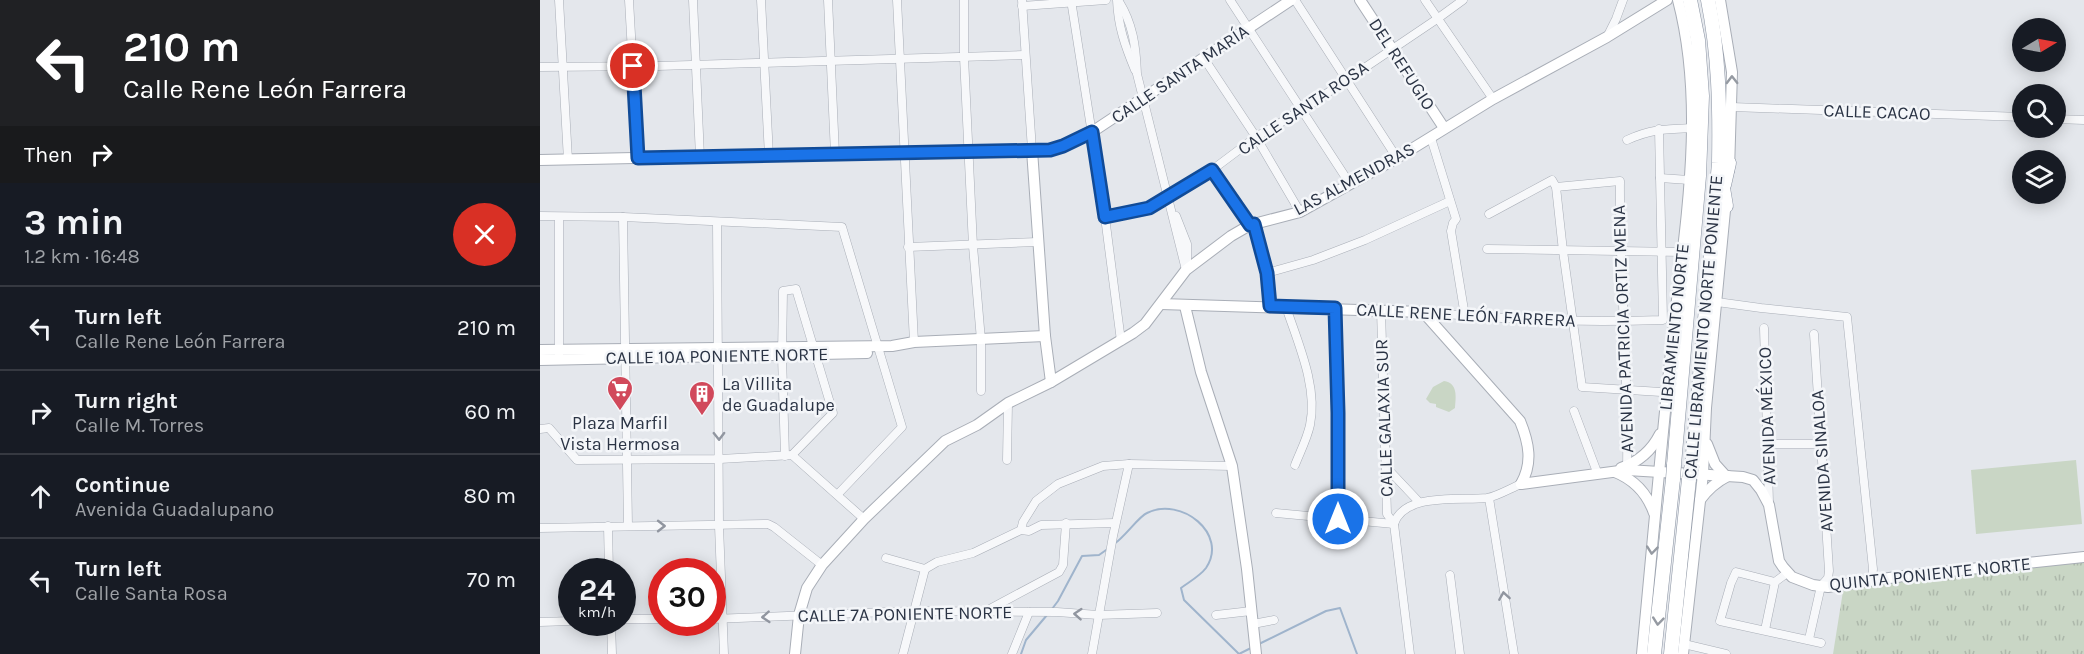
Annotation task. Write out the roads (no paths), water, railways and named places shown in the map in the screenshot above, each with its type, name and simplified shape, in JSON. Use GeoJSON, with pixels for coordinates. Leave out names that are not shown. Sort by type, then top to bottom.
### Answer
{"type":"FeatureCollection","features":[{"type":"Feature","properties":{"kind":"highway","name":"CALLE LIBRAMIENTO NORTE PONIENTE"},"geometry":{"type":"LineString","coordinates":[[1654,654],[1673,472],[1702,96],[1698,40],[1690,0]]}},
{"type":"Feature","properties":{"kind":"highway","name":"CALLE LIBRAMIENTO NORTE PONIENTE"},"geometry":{"type":"LineString","coordinates":[[1671,654],[1695,473],[1714,215],[1724,163],[1715,36],[1708,0]]}},
{"type":"Feature","properties":{"kind":"highway"},"geometry":{"type":"LineString","coordinates":[[1724,163],[1723,189],[1726,206]]}},
{"type":"Feature","properties":{"kind":"highway"},"geometry":{"type":"LineString","coordinates":[[1714,215],[1723,189]]}},
{"type":"Feature","properties":{"kind":"street"},"geometry":{"type":"LineString","coordinates":[[559,0],[568,160]]}},
{"type":"Feature","properties":{"kind":"street"},"geometry":{"type":"LineString","coordinates":[[629,0],[638,158]]}},
{"type":"Feature","properties":{"kind":"street"},"geometry":{"type":"LineString","coordinates":[[693,0],[700,157]]}},
{"type":"Feature","properties":{"kind":"street"},"geometry":{"type":"LineString","coordinates":[[761,0],[769,156]]}},
{"type":"Feature","properties":{"kind":"street"},"geometry":{"type":"LineString","coordinates":[[828,0],[835,154]]}},
{"type":"Feature","properties":{"kind":"street"},"geometry":{"type":"LineString","coordinates":[[897,0],[914,342]]}},
{"type":"Feature","properties":{"kind":"street"},"geometry":{"type":"LineString","coordinates":[[964,0],[964,57],[973,246],[981,340],[981,391]]}},
{"type":"Feature","properties":{"kind":"street"},"geometry":{"type":"LineString","coordinates":[[1051,382],[1045,336],[1022,3],[1106,0]]}},
{"type":"Feature","properties":{"kind":"street"},"geometry":{"type":"LineString","coordinates":[[1118,0],[1127,14],[1136,44],[1137,74],[1168,198],[1185,236],[1188,254],[1186,270]]}},
{"type":"Feature","properties":{"kind":"street"},"geometry":{"type":"LineString","coordinates":[[1230,0],[1350,184]]}},
{"type":"Feature","properties":{"kind":"street"},"geometry":{"type":"LineString","coordinates":[[1293,0],[1397,158]]}},
{"type":"Feature","properties":{"kind":"street","name":"CALLE SANTA MARÍA"},"geometry":{"type":"LineString","coordinates":[[540,160],[1050,150],[1092,132],[1293,0]]}},
{"type":"Feature","properties":{"kind":"street","name":"DEL REFUGIO"},"geometry":{"type":"LineString","coordinates":[[1360,0],[1444,128]]}},
{"type":"Feature","properties":{"kind":"street"},"geometry":{"type":"LineString","coordinates":[[1425,0],[1493,99]]}},
{"type":"Feature","properties":{"kind":"street","name":"CALLE SANTA ROSA"},"geometry":{"type":"LineString","coordinates":[[1105,217],[1149,208],[1168,198],[1463,0]]}},
{"type":"Feature","properties":{"kind":"street"},"geometry":{"type":"LineString","coordinates":[[1607,36],[1623,0]]}},
{"type":"Feature","properties":{"kind":"street","name":"LAS ALMENDRAS"},"geometry":{"type":"LineString","coordinates":[[795,654],[799,615],[807,588],[822,565],[864,519],[945,441],[977,425],[1008,403],[1051,382],[1121,341],[1145,324],[1186,270],[1213,248],[1252,225],[1300,212],[1397,158],[1493,99],[1607,36],[1666,0]]}},
{"type":"Feature","properties":{"kind":"street"},"geometry":{"type":"LineString","coordinates":[[1660,178],[1694,183],[1692,90],[1687,42],[1678,0]]}},
{"type":"Feature","properties":{"kind":"street"},"geometry":{"type":"LineString","coordinates":[[1720,0],[1732,72],[1732,107],[1724,163],[1726,206],[1705,436],[1695,473],[1700,501],[1684,649],[1726,654]]}},
{"type":"Feature","properties":{"kind":"street"},"geometry":{"type":"LineString","coordinates":[[1071,2],[1105,217],[1121,341]]}},
{"type":"Feature","properties":{"kind":"street"},"geometry":{"type":"LineString","coordinates":[[540,67],[901,60],[1024,55]]}},
{"type":"Feature","properties":{"kind":"street"},"geometry":{"type":"LineString","coordinates":[[1203,57],[1256,137],[1300,212]]}},
{"type":"Feature","properties":{"kind":"street","name":"CALLE CACAO"},"geometry":{"type":"LineString","coordinates":[[1732,107],[2012,117]]}},
{"type":"Feature","properties":{"kind":"street"},"geometry":{"type":"LineString","coordinates":[[2066,119],[2084,120]]}},
{"type":"Feature","properties":{"kind":"street"},"geometry":{"type":"LineString","coordinates":[[1628,140],[1659,129],[1692,128]]}},
{"type":"Feature","properties":{"kind":"street"},"geometry":{"type":"LineString","coordinates":[[1659,129],[1662,252]]}},
{"type":"Feature","properties":{"kind":"street"},"geometry":{"type":"LineString","coordinates":[[1431,138],[1456,219],[1451,231],[1465,316]]}},
{"type":"Feature","properties":{"kind":"street"},"geometry":{"type":"LineString","coordinates":[[1212,170],[1252,225],[1267,273],[1270,306]]}},
{"type":"Feature","properties":{"kind":"street","name":"AVENIDA PATRICIA ORTIZ MENA"},"geometry":{"type":"LineString","coordinates":[[1554,183],[1620,181],[1619,251],[1627,392],[1627,471]]}},
{"type":"Feature","properties":{"kind":"street"},"geometry":{"type":"LineString","coordinates":[[1489,214],[1554,183],[1582,387],[1627,392],[1661,392]]}},
{"type":"Feature","properties":{"kind":"street"},"geometry":{"type":"LineString","coordinates":[[1267,273],[1313,260],[1365,240],[1450,201]]}},
{"type":"Feature","properties":{"kind":"street"},"geometry":{"type":"LineString","coordinates":[[540,216],[623,217],[842,227],[902,427],[838,494]]}},
{"type":"Feature","properties":{"kind":"street"},"geometry":{"type":"LineString","coordinates":[[559,217],[559,355]]}},
{"type":"Feature","properties":{"kind":"street"},"geometry":{"type":"LineString","coordinates":[[623,217],[628,526]]}},
{"type":"Feature","properties":{"kind":"street","name":"LIBRAMIENTO NORTE"},"geometry":{"type":"LineString","coordinates":[[1642,654],[1658,470],[1682,252],[1691,217]]}},
{"type":"Feature","properties":{"kind":"street"},"geometry":{"type":"LineString","coordinates":[[717,222],[720,558]]}},
{"type":"Feature","properties":{"kind":"street"},"geometry":{"type":"LineString","coordinates":[[908,247],[1038,242]]}},
{"type":"Feature","properties":{"kind":"street"},"geometry":{"type":"LineString","coordinates":[[1487,249],[1682,252]]}},
{"type":"Feature","properties":{"kind":"street","name":"CALLE RENE LEÓN FARRERA"},"geometry":{"type":"LineString","coordinates":[[1161,304],[1335,308],[1572,321],[1663,320],[1662,252]]}},
{"type":"Feature","properties":{"kind":"street"},"geometry":{"type":"LineString","coordinates":[[540,429],[549,428],[577,460],[720,459],[788,455],[833,413],[796,289],[783,291],[782,352],[788,455],[838,494],[864,519]]}},
{"type":"Feature","properties":{"kind":"street"},"geometry":{"type":"LineString","coordinates":[[1717,302],[1761,309],[1847,316],[1873,569],[1872,580]]}},
{"type":"Feature","properties":{"kind":"street"},"geometry":{"type":"LineString","coordinates":[[1185,306],[1201,372],[1232,466],[1256,654]]}},
{"type":"Feature","properties":{"kind":"street"},"geometry":{"type":"LineString","coordinates":[[1286,307],[1305,362],[1310,403],[1310,427],[1295,465]]}},
{"type":"Feature","properties":{"kind":"street"},"geometry":{"type":"LineString","coordinates":[[1335,308],[1338,519]]}},
{"type":"Feature","properties":{"kind":"street","name":"CALLE GALAXIA SUR"},"geometry":{"type":"LineString","coordinates":[[1381,310],[1387,514],[1394,524],[1410,654]]}},
{"type":"Feature","properties":{"kind":"street"},"geometry":{"type":"LineString","coordinates":[[1423,312],[1520,421],[1528,441],[1529,458],[1526,475],[1521,484]]}},
{"type":"Feature","properties":{"kind":"street","name":"AVENIDA MÉXICO"},"geometry":{"type":"LineString","coordinates":[[1764,328],[1769,505]]}},
{"type":"Feature","properties":{"kind":"street","name":"AVENIDA SINALOA"},"geometry":{"type":"LineString","coordinates":[[1809,639],[1821,586],[1828,578],[1829,571],[1814,334]]}},
{"type":"Feature","properties":{"kind":"street","name":"CALLE 10A PONIENTE NORTE"},"geometry":{"type":"LineString","coordinates":[[540,360],[559,355],[879,349],[914,342],[1045,336]]}},
{"type":"Feature","properties":{"kind":"street","name":"CALLE 10A PONIENTE NORTE"},"geometry":{"type":"LineString","coordinates":[[540,350],[559,355]]}},
{"type":"Feature","properties":{"kind":"street"},"geometry":{"type":"LineString","coordinates":[[1007,460],[1008,403]]}},
{"type":"Feature","properties":{"kind":"street"},"geometry":{"type":"LineString","coordinates":[[1574,411],[1597,472]]}},
{"type":"Feature","properties":{"kind":"street"},"geometry":{"type":"LineString","coordinates":[[1627,471],[1649,450],[1663,428]]}},
{"type":"Feature","properties":{"kind":"street"},"geometry":{"type":"LineString","coordinates":[[1705,436],[1715,464],[1728,475]]}},
{"type":"Feature","properties":{"kind":"street"},"geometry":{"type":"LineString","coordinates":[[1768,444],[1821,444]]}},
{"type":"Feature","properties":{"kind":"street"},"geometry":{"type":"LineString","coordinates":[[1021,530],[1023,522],[1036,501],[1058,484],[1103,466],[1129,464],[1232,466]]}},
{"type":"Feature","properties":{"kind":"street"},"geometry":{"type":"LineString","coordinates":[[1092,654],[1115,523],[1129,464]]}},
{"type":"Feature","properties":{"kind":"street"},"geometry":{"type":"LineString","coordinates":[[1385,466],[1419,502]]}},
{"type":"Feature","properties":{"kind":"street"},"geometry":{"type":"LineString","coordinates":[[1276,513],[1394,524],[1397,517],[1419,502],[1453,498],[1488,498],[1521,484],[1612,470],[1658,470],[1728,475],[1753,480],[1769,505],[1779,561],[1787,573],[1775,582],[1765,630]]}},
{"type":"Feature","properties":{"kind":"street"},"geometry":{"type":"LineString","coordinates":[[1627,471],[1650,503],[1655,519]]}},
{"type":"Feature","properties":{"kind":"street"},"geometry":{"type":"LineString","coordinates":[[1753,480],[1769,471]]}},
{"type":"Feature","properties":{"kind":"street"},"geometry":{"type":"LineString","coordinates":[[1700,501],[1708,489],[1728,475]]}},
{"type":"Feature","properties":{"kind":"street"},"geometry":{"type":"LineString","coordinates":[[1488,498],[1514,654]]}},
{"type":"Feature","properties":{"kind":"street"},"geometry":{"type":"LineString","coordinates":[[903,654],[925,569],[937,562],[973,553],[1021,530],[1025,531],[1041,525],[1115,523]]}},
{"type":"Feature","properties":{"kind":"street"},"geometry":{"type":"LineString","coordinates":[[540,528],[768,524],[774,526],[822,565]]}},
{"type":"Feature","properties":{"kind":"street"},"geometry":{"type":"LineString","coordinates":[[985,612],[1061,570],[1066,524]]}},
{"type":"Feature","properties":{"kind":"street"},"geometry":{"type":"LineString","coordinates":[[608,526],[609,558]]}},
{"type":"Feature","properties":{"kind":"street"},"geometry":{"type":"LineString","coordinates":[[886,558],[925,569]]}},
{"type":"Feature","properties":{"kind":"street","name":"QUINTA PONIENTE NORTE"},"geometry":{"type":"LineString","coordinates":[[1787,573],[1813,585],[1828,587],[1872,580],[2084,558]]}},
{"type":"Feature","properties":{"kind":"street"},"geometry":{"type":"LineString","coordinates":[[1775,582],[1736,572],[1720,621],[1821,643]]}},
{"type":"Feature","properties":{"kind":"street"},"geometry":{"type":"LineString","coordinates":[[1450,575],[1460,654]]}},
{"type":"Feature","properties":{"kind":"street","name":"CALLE 7A PONIENTE NORTE"},"geometry":{"type":"LineString","coordinates":[[726,619],[913,611],[1057,612],[1098,615],[1157,613]]}},
{"type":"Feature","properties":{"kind":"street"},"geometry":{"type":"LineString","coordinates":[[1215,615],[1251,611]]}},
{"type":"Feature","properties":{"kind":"street"},"geometry":{"type":"LineString","coordinates":[[1012,654],[1032,612]]}},
{"type":"Feature","properties":{"kind":"street"},"geometry":{"type":"LineString","coordinates":[[1253,624],[1274,620]]}},
{"type":"Feature","properties":{"kind":"street"},"geometry":{"type":"LineString","coordinates":[[540,622],[558,621]]}},
{"type":"Feature","properties":{"kind":"street"},"geometry":{"type":"LineString","coordinates":[[611,636],[612,654]]}},
{"type":"Feature","properties":{"kind":"street"},"geometry":{"type":"LineString","coordinates":[[723,636],[724,654]]}},
{"type":"Feature","properties":{"kind":"waterway"},"geometry":{"type":"LineString","coordinates":[[1114,544],[1144,515],[1160,509],[1187,514],[1198,521],[1206,531],[1211,543],[1211,555],[1204,571],[1181,588],[1184,600],[1239,654],[1251,648]]}},
{"type":"Feature","properties":{"kind":"waterway"},"geometry":{"type":"LineString","coordinates":[[1052,609],[1082,556],[1099,555],[1109,548]]}},
{"type":"Feature","properties":{"kind":"waterway"},"geometry":{"type":"LineString","coordinates":[[1259,644],[1326,611],[1340,608],[1357,654]]}},
{"type":"Feature","properties":{"kind":"waterway"},"geometry":{"type":"LineString","coordinates":[[1021,654],[1026,640],[1047,615]]}},
{"type":"Feature","properties":{"kind":"place","name":"Plaza Marfil Vista Hermosa"},"geometry":{"type":"Point","coordinates":[620,412]}},
{"type":"Feature","properties":{"kind":"place","name":"La Villita de Guadalupe"},"geometry":{"type":"Point","coordinates":[702,417]}}]}
